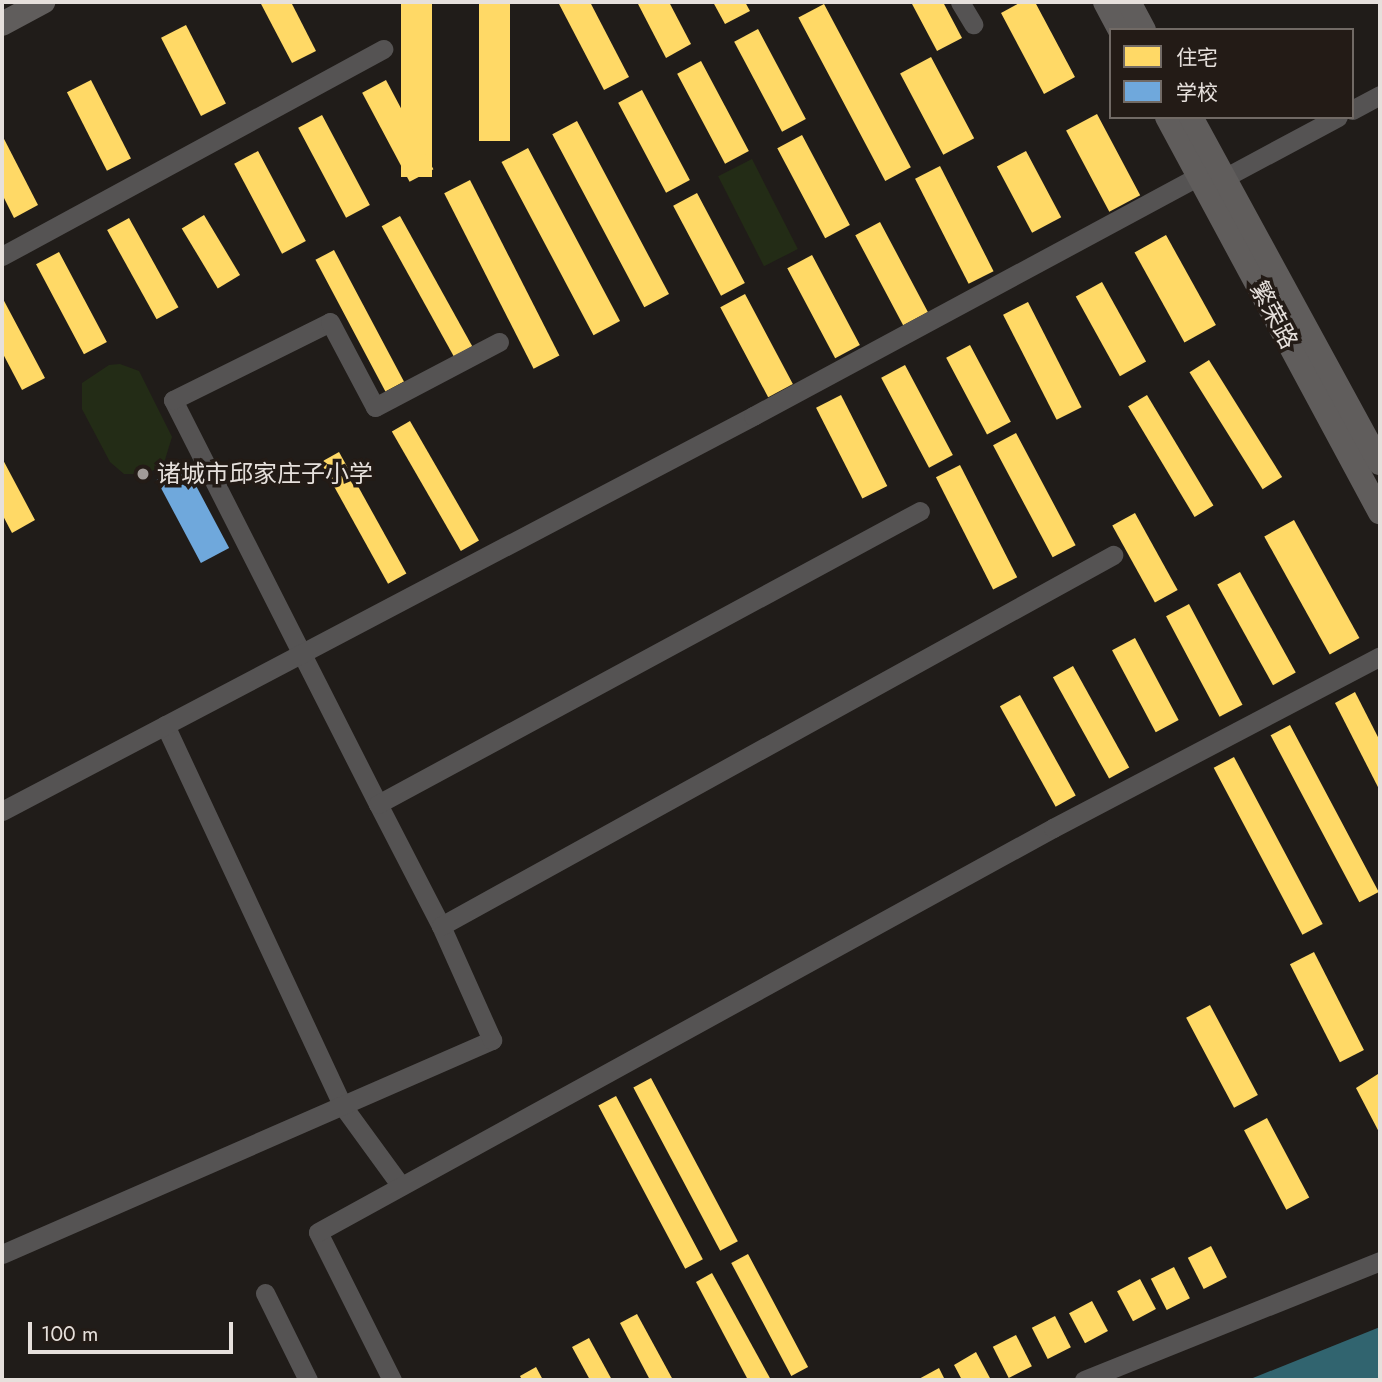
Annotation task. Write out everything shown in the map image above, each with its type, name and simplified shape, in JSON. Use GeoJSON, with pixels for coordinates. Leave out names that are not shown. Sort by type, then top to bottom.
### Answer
{"type":"FeatureCollection","features":[{"type":"Feature","properties":{"kind":"main road"},"geometry":{"type":"LineString","coordinates":[[2,24],[43,2]]}},
{"type":"Feature","properties":{"kind":"main road"},"geometry":{"type":"LineString","coordinates":[[1105,2],[1119,28]]}},
{"type":"Feature","properties":{"kind":"main road"},"geometry":{"type":"LineString","coordinates":[[1129,2],[1143,28]]}},
{"type":"Feature","properties":{"kind":"main road","name":"繁荣路"},"geometry":{"type":"LineString","coordinates":[[1168,119],[1380,512]]}},
{"type":"Feature","properties":{"kind":"main road","name":"繁荣路"},"geometry":{"type":"LineString","coordinates":[[1192,119],[1380,463]]}},
{"type":"Feature","properties":{"kind":"street"},"geometry":{"type":"LineString","coordinates":[[960,2],[972,24]]}},
{"type":"Feature","properties":{"kind":"street"},"geometry":{"type":"LineString","coordinates":[[2,256],[383,49]]}},
{"type":"Feature","properties":{"kind":"street"},"geometry":{"type":"LineString","coordinates":[[1354,109],[1380,95]]}},
{"type":"Feature","properties":{"kind":"street"},"geometry":{"type":"LineString","coordinates":[[1224,178],[1334,119]]}},
{"type":"Feature","properties":{"kind":"street"},"geometry":{"type":"LineString","coordinates":[[2,811],[753,416],[1199,176]]}},
{"type":"Feature","properties":{"kind":"street"},"geometry":{"type":"LineString","coordinates":[[2,1254],[492,1040],[441,926],[173,400],[330,322],[376,408],[499,342]]}},
{"type":"Feature","properties":{"kind":"street"},"geometry":{"type":"LineString","coordinates":[[378,804],[920,511]]}},
{"type":"Feature","properties":{"kind":"street"},"geometry":{"type":"LineString","coordinates":[[441,926],[1113,555]]}},
{"type":"Feature","properties":{"kind":"street"},"geometry":{"type":"LineString","coordinates":[[392,1380],[318,1231],[1053,828],[1380,656]]}},
{"type":"Feature","properties":{"kind":"street"},"geometry":{"type":"LineString","coordinates":[[165,725],[342,1105],[401,1186]]}},
{"type":"Feature","properties":{"kind":"street"},"geometry":{"type":"LineString","coordinates":[[1084,1380],[1380,1261]]}},
{"type":"Feature","properties":{"kind":"street"},"geometry":{"type":"LineString","coordinates":[[265,1293],[308,1380]]}},
{"type":"Feature","properties":{"kind":"green space"},"geometry":{"type":"Polygon","coordinates":[[[752,159],[798,249],[764,266],[718,176],[752,159]]]}},
{"type":"Feature","properties":{"kind":"green space"},"geometry":{"type":"Polygon","coordinates":[[[120,364],[139,371],[172,437],[163,466],[145,474],[124,474],[110,462],[82,409],[82,383],[109,365],[120,364]]]}},
{"type":"Feature","properties":{"kind":"water"},"geometry":{"type":"Polygon","coordinates":[[[1380,1327],[1380,1380],[1248,1380],[1380,1327]]]}},
{"type":"Feature","properties":{"kind":"building: 住宅"},"geometry":{"type":"Polygon","coordinates":[[[260,2],[291,2],[316,51],[292,63],[260,2]]]}},
{"type":"Feature","properties":{"kind":"building: 住宅"},"geometry":{"type":"Polygon","coordinates":[[[401,2],[432,2],[432,177],[401,177],[401,2]]]}},
{"type":"Feature","properties":{"kind":"building: 住宅"},"geometry":{"type":"Polygon","coordinates":[[[479,2],[510,2],[510,141],[479,141],[479,2]]]}},
{"type":"Feature","properties":{"kind":"building: 住宅"},"geometry":{"type":"Polygon","coordinates":[[[558,2],[590,2],[629,77],[604,90],[558,2]]]}},
{"type":"Feature","properties":{"kind":"building: 住宅"},"geometry":{"type":"Polygon","coordinates":[[[637,2],[669,2],[691,44],[666,58],[637,2]]]}},
{"type":"Feature","properties":{"kind":"building: 住宅"},"geometry":{"type":"Polygon","coordinates":[[[713,2],[745,2],[750,11],[725,24],[713,2]]]}},
{"type":"Feature","properties":{"kind":"building: 住宅"},"geometry":{"type":"Polygon","coordinates":[[[911,2],[943,2],[962,38],[937,51],[911,2]]]}},
{"type":"Feature","properties":{"kind":"building: 住宅"},"geometry":{"type":"Polygon","coordinates":[[[1021,2],[1035,2],[1075,77],[1044,94],[1001,13],[1021,2]]]}},
{"type":"Feature","properties":{"kind":"building: 住宅"},"geometry":{"type":"Polygon","coordinates":[[[824,4],[911,167],[885,181],[798,18],[824,4]]]}},
{"type":"Feature","properties":{"kind":"building: 住宅"},"geometry":{"type":"Polygon","coordinates":[[[186,25],[226,103],[201,116],[161,38],[186,25]]]}},
{"type":"Feature","properties":{"kind":"building: 住宅"},"geometry":{"type":"Polygon","coordinates":[[[758,29],[806,119],[782,132],[734,42],[758,29]]]}},
{"type":"Feature","properties":{"kind":"building: 住宅"},"geometry":{"type":"Polygon","coordinates":[[[931,57],[974,138],[943,155],[900,73],[931,57]]]}},
{"type":"Feature","properties":{"kind":"building: 住宅"},"geometry":{"type":"Polygon","coordinates":[[[701,61],[749,151],[725,164],[677,74],[701,61]]]}},
{"type":"Feature","properties":{"kind":"building: 住宅"},"geometry":{"type":"Polygon","coordinates":[[[91,80],[131,158],[107,171],[67,92],[91,80]]]}},
{"type":"Feature","properties":{"kind":"building: 住宅"},"geometry":{"type":"Polygon","coordinates":[[[386,80],[433,169],[410,182],[362,93],[386,80]]]}},
{"type":"Feature","properties":{"kind":"building: 住宅"},"geometry":{"type":"Polygon","coordinates":[[[642,90],[690,180],[666,193],[618,103],[642,90]]]}},
{"type":"Feature","properties":{"kind":"building: 住宅"},"geometry":{"type":"Polygon","coordinates":[[[1097,114],[1140,195],[1109,212],[1066,130],[1097,114]]]}},
{"type":"Feature","properties":{"kind":"building: 住宅"},"geometry":{"type":"Polygon","coordinates":[[[322,115],[370,205],[346,218],[298,128],[322,115]]]}},
{"type":"Feature","properties":{"kind":"building: 住宅"},"geometry":{"type":"Polygon","coordinates":[[[577,121],[669,294],[644,307],[552,134],[577,121]]]}},
{"type":"Feature","properties":{"kind":"building: 住宅"},"geometry":{"type":"Polygon","coordinates":[[[2,135],[38,205],[14,218],[2,194],[2,135]]]}},
{"type":"Feature","properties":{"kind":"building: 住宅"},"geometry":{"type":"Polygon","coordinates":[[[802,135],[850,225],[825,238],[777,148],[802,135]]]}},
{"type":"Feature","properties":{"kind":"building: 住宅"},"geometry":{"type":"Polygon","coordinates":[[[528,148],[620,321],[594,335],[502,162],[528,148]]]}},
{"type":"Feature","properties":{"kind":"building: 住宅"},"geometry":{"type":"Polygon","coordinates":[[[258,151],[306,241],[282,254],[234,164],[258,151]]]}},
{"type":"Feature","properties":{"kind":"building: 住宅"},"geometry":{"type":"Polygon","coordinates":[[[1026,151],[1061,217],[1032,233],[997,166],[1026,151]]]}},
{"type":"Feature","properties":{"kind":"building: 住宅"},"geometry":{"type":"Polygon","coordinates":[[[940,166],[994,271],[969,284],[915,179],[940,166]]]}},
{"type":"Feature","properties":{"kind":"building: 住宅"},"geometry":{"type":"Polygon","coordinates":[[[470,180],[559,356],[534,369],[444,193],[470,180]]]}},
{"type":"Feature","properties":{"kind":"building: 住宅"},"geometry":{"type":"Polygon","coordinates":[[[697,193],[745,283],[721,296],[673,206],[697,193]]]}},
{"type":"Feature","properties":{"kind":"building: 住宅"},"geometry":{"type":"Polygon","coordinates":[[[204,215],[240,275],[218,288],[182,228],[204,215]]]}},
{"type":"Feature","properties":{"kind":"building: 住宅"},"geometry":{"type":"Polygon","coordinates":[[[400,216],[472,346],[454,356],[382,226],[400,216]]]}},
{"type":"Feature","properties":{"kind":"building: 住宅"},"geometry":{"type":"Polygon","coordinates":[[[129,218],[178,307],[157,319],[107,230],[129,218]]]}},
{"type":"Feature","properties":{"kind":"building: 住宅"},"geometry":{"type":"Polygon","coordinates":[[[880,222],[928,312],[903,325],[855,235],[880,222]]]}},
{"type":"Feature","properties":{"kind":"building: 住宅"},"geometry":{"type":"Polygon","coordinates":[[[1166,235],[1216,325],[1184,343],[1135,252],[1166,235]]]}},
{"type":"Feature","properties":{"kind":"building: 住宅"},"geometry":{"type":"Polygon","coordinates":[[[334,250],[404,382],[385,391],[315,260],[334,250]]]}},
{"type":"Feature","properties":{"kind":"building: 住宅"},"geometry":{"type":"Polygon","coordinates":[[[59,252],[107,342],[84,354],[36,264],[59,252]]]}},
{"type":"Feature","properties":{"kind":"building: 住宅"},"geometry":{"type":"Polygon","coordinates":[[[812,255],[860,345],[835,358],[787,268],[812,255]]]}},
{"type":"Feature","properties":{"kind":"building: 住宅"},"geometry":{"type":"Polygon","coordinates":[[[1102,282],[1146,362],[1120,376],[1076,297],[1102,282]]]}},
{"type":"Feature","properties":{"kind":"building: 住宅"},"geometry":{"type":"Polygon","coordinates":[[[745,294],[793,384],[768,397],[720,307],[745,294]]]}},
{"type":"Feature","properties":{"kind":"building: 住宅"},"geometry":{"type":"Polygon","coordinates":[[[2,297],[45,378],[22,390],[2,352],[2,297]]]}},
{"type":"Feature","properties":{"kind":"building: 住宅"},"geometry":{"type":"Polygon","coordinates":[[[1028,302],[1082,407],[1057,420],[1003,315],[1028,302]]]}},
{"type":"Feature","properties":{"kind":"building: 住宅"},"geometry":{"type":"Polygon","coordinates":[[[970,345],[1011,422],[987,434],[946,358],[970,345]]]}},
{"type":"Feature","properties":{"kind":"building: 住宅"},"geometry":{"type":"Polygon","coordinates":[[[1209,360],[1282,477],[1263,489],[1189,372],[1209,360]]]}},
{"type":"Feature","properties":{"kind":"building: 住宅"},"geometry":{"type":"Polygon","coordinates":[[[905,365],[953,455],[929,468],[881,378],[905,365]]]}},
{"type":"Feature","properties":{"kind":"building: 住宅"},"geometry":{"type":"Polygon","coordinates":[[[841,395],[887,486],[862,499],[816,408],[841,395]]]}},
{"type":"Feature","properties":{"kind":"building: 住宅"},"geometry":{"type":"Polygon","coordinates":[[[1147,395],[1213,506],[1195,517],[1128,406],[1147,395]]]}},
{"type":"Feature","properties":{"kind":"building: 住宅"},"geometry":{"type":"Polygon","coordinates":[[[410,421],[479,541],[461,551],[392,431],[410,421]]]}},
{"type":"Feature","properties":{"kind":"building: 住宅"},"geometry":{"type":"Polygon","coordinates":[[[1016,433],[1076,545],[1053,557],[993,445],[1016,433]]]}},
{"type":"Feature","properties":{"kind":"building: 住宅"},"geometry":{"type":"Polygon","coordinates":[[[339,452],[406,574],[388,584],[321,462],[339,452]]]}},
{"type":"Feature","properties":{"kind":"building: 住宅"},"geometry":{"type":"Polygon","coordinates":[[[2,458],[35,520],[12,533],[2,514],[2,458]]]}},
{"type":"Feature","properties":{"kind":"building: 住宅"},"geometry":{"type":"Polygon","coordinates":[[[960,465],[1017,577],[993,590],[936,477],[960,465]]]}},
{"type":"Feature","properties":{"kind":"building: 住宅"},"geometry":{"type":"Polygon","coordinates":[[[1135,513],[1178,590],[1155,603],[1112,526],[1135,513]]]}},
{"type":"Feature","properties":{"kind":"building: 住宅"},"geometry":{"type":"Polygon","coordinates":[[[1294,520],[1359,638],[1330,655],[1264,536],[1294,520]]]}},
{"type":"Feature","properties":{"kind":"building: 住宅"},"geometry":{"type":"Polygon","coordinates":[[[1240,572],[1296,673],[1273,685],[1217,585],[1240,572]]]}},
{"type":"Feature","properties":{"kind":"building: 住宅"},"geometry":{"type":"Polygon","coordinates":[[[1189,604],[1243,705],[1220,717],[1166,616],[1189,604]]]}},
{"type":"Feature","properties":{"kind":"building: 住宅"},"geometry":{"type":"Polygon","coordinates":[[[1135,638],[1179,720],[1156,732],[1112,650],[1135,638]]]}},
{"type":"Feature","properties":{"kind":"building: 住宅"},"geometry":{"type":"Polygon","coordinates":[[[1073,666],[1129,767],[1109,779],[1053,677],[1073,666]]]}},
{"type":"Feature","properties":{"kind":"building: 住宅"},"geometry":{"type":"Polygon","coordinates":[[[1355,692],[1380,741],[1380,791],[1335,703],[1355,692]]]}},
{"type":"Feature","properties":{"kind":"building: 住宅"},"geometry":{"type":"Polygon","coordinates":[[[1020,695],[1076,796],[1056,807],[1000,706],[1020,695]]]}},
{"type":"Feature","properties":{"kind":"building: 住宅"},"geometry":{"type":"Polygon","coordinates":[[[1290,725],[1379,892],[1359,902],[1271,735],[1290,725]]]}},
{"type":"Feature","properties":{"kind":"building: 住宅"},"geometry":{"type":"Polygon","coordinates":[[[1234,757],[1323,924],[1302,935],[1214,768],[1234,757]]]}},
{"type":"Feature","properties":{"kind":"building: 住宅"},"geometry":{"type":"Polygon","coordinates":[[[1314,952],[1364,1050],[1340,1062],[1290,964],[1314,952]]]}},
{"type":"Feature","properties":{"kind":"building: 住宅"},"geometry":{"type":"Polygon","coordinates":[[[1210,1005],[1258,1095],[1234,1108],[1186,1018],[1210,1005]]]}},
{"type":"Feature","properties":{"kind":"building: 住宅"},"geometry":{"type":"Polygon","coordinates":[[[1378,1074],[1380,1078],[1380,1134],[1356,1088],[1378,1074]]]}},
{"type":"Feature","properties":{"kind":"building: 住宅"},"geometry":{"type":"Polygon","coordinates":[[[651,1078],[738,1241],[720,1251],[633,1087],[651,1078]]]}},
{"type":"Feature","properties":{"kind":"building: 住宅"},"geometry":{"type":"Polygon","coordinates":[[[616,1096],[703,1259],[685,1269],[598,1105],[616,1096]]]}},
{"type":"Feature","properties":{"kind":"building: 住宅"},"geometry":{"type":"Polygon","coordinates":[[[1267,1118],[1309,1197],[1286,1210],[1244,1130],[1267,1118]]]}},
{"type":"Feature","properties":{"kind":"building: 住宅"},"geometry":{"type":"Polygon","coordinates":[[[1211,1246],[1227,1277],[1204,1289],[1188,1258],[1211,1246]]]}},
{"type":"Feature","properties":{"kind":"building: 住宅"},"geometry":{"type":"Polygon","coordinates":[[[748,1254],[808,1367],[791,1376],[731,1263],[748,1254]]]}},
{"type":"Feature","properties":{"kind":"building: 住宅"},"geometry":{"type":"Polygon","coordinates":[[[1174,1267],[1190,1298],[1167,1310],[1151,1279],[1174,1267]]]}},
{"type":"Feature","properties":{"kind":"building: 住宅"},"geometry":{"type":"Polygon","coordinates":[[[712,1273],[771,1380],[748,1380],[696,1282],[712,1273]]]}},
{"type":"Feature","properties":{"kind":"building: 住宅"},"geometry":{"type":"Polygon","coordinates":[[[1140,1279],[1156,1309],[1133,1321],[1117,1291],[1140,1279]]]}},
{"type":"Feature","properties":{"kind":"building: 住宅"},"geometry":{"type":"Polygon","coordinates":[[[1092,1301],[1108,1331],[1085,1343],[1069,1313],[1092,1301]]]}},
{"type":"Feature","properties":{"kind":"building: 住宅"},"geometry":{"type":"Polygon","coordinates":[[[637,1314],[673,1380],[650,1380],[620,1323],[637,1314]]]}},
{"type":"Feature","properties":{"kind":"building: 住宅"},"geometry":{"type":"Polygon","coordinates":[[[1055,1316],[1071,1347],[1048,1359],[1032,1328],[1055,1316]]]}},
{"type":"Feature","properties":{"kind":"building: 住宅"},"geometry":{"type":"Polygon","coordinates":[[[1016,1335],[1032,1366],[1009,1378],[993,1347],[1016,1335]]]}},
{"type":"Feature","properties":{"kind":"building: 住宅"},"geometry":{"type":"Polygon","coordinates":[[[589,1338],[612,1380],[590,1380],[572,1347],[589,1338]]]}},
{"type":"Feature","properties":{"kind":"building: 住宅"},"geometry":{"type":"Polygon","coordinates":[[[976,1352],[991,1380],[962,1380],[954,1365],[976,1352]]]}},
{"type":"Feature","properties":{"kind":"building: 住宅"},"geometry":{"type":"Polygon","coordinates":[[[536,1367],[543,1380],[522,1380],[520,1376],[536,1367]]]}},
{"type":"Feature","properties":{"kind":"building: 住宅"},"geometry":{"type":"Polygon","coordinates":[[[939,1368],[945,1380],[917,1380],[939,1368]]]}},
{"type":"Feature","properties":{"kind":"building: 学校"},"geometry":{"type":"Polygon","coordinates":[[[185,465],[229,548],[201,563],[157,480],[185,465]]]}},
{"type":"Feature","properties":{"kind":"place","name":"诸城市邱家庄子小学"},"geometry":{"type":"Point","coordinates":[143,474]}}]}
